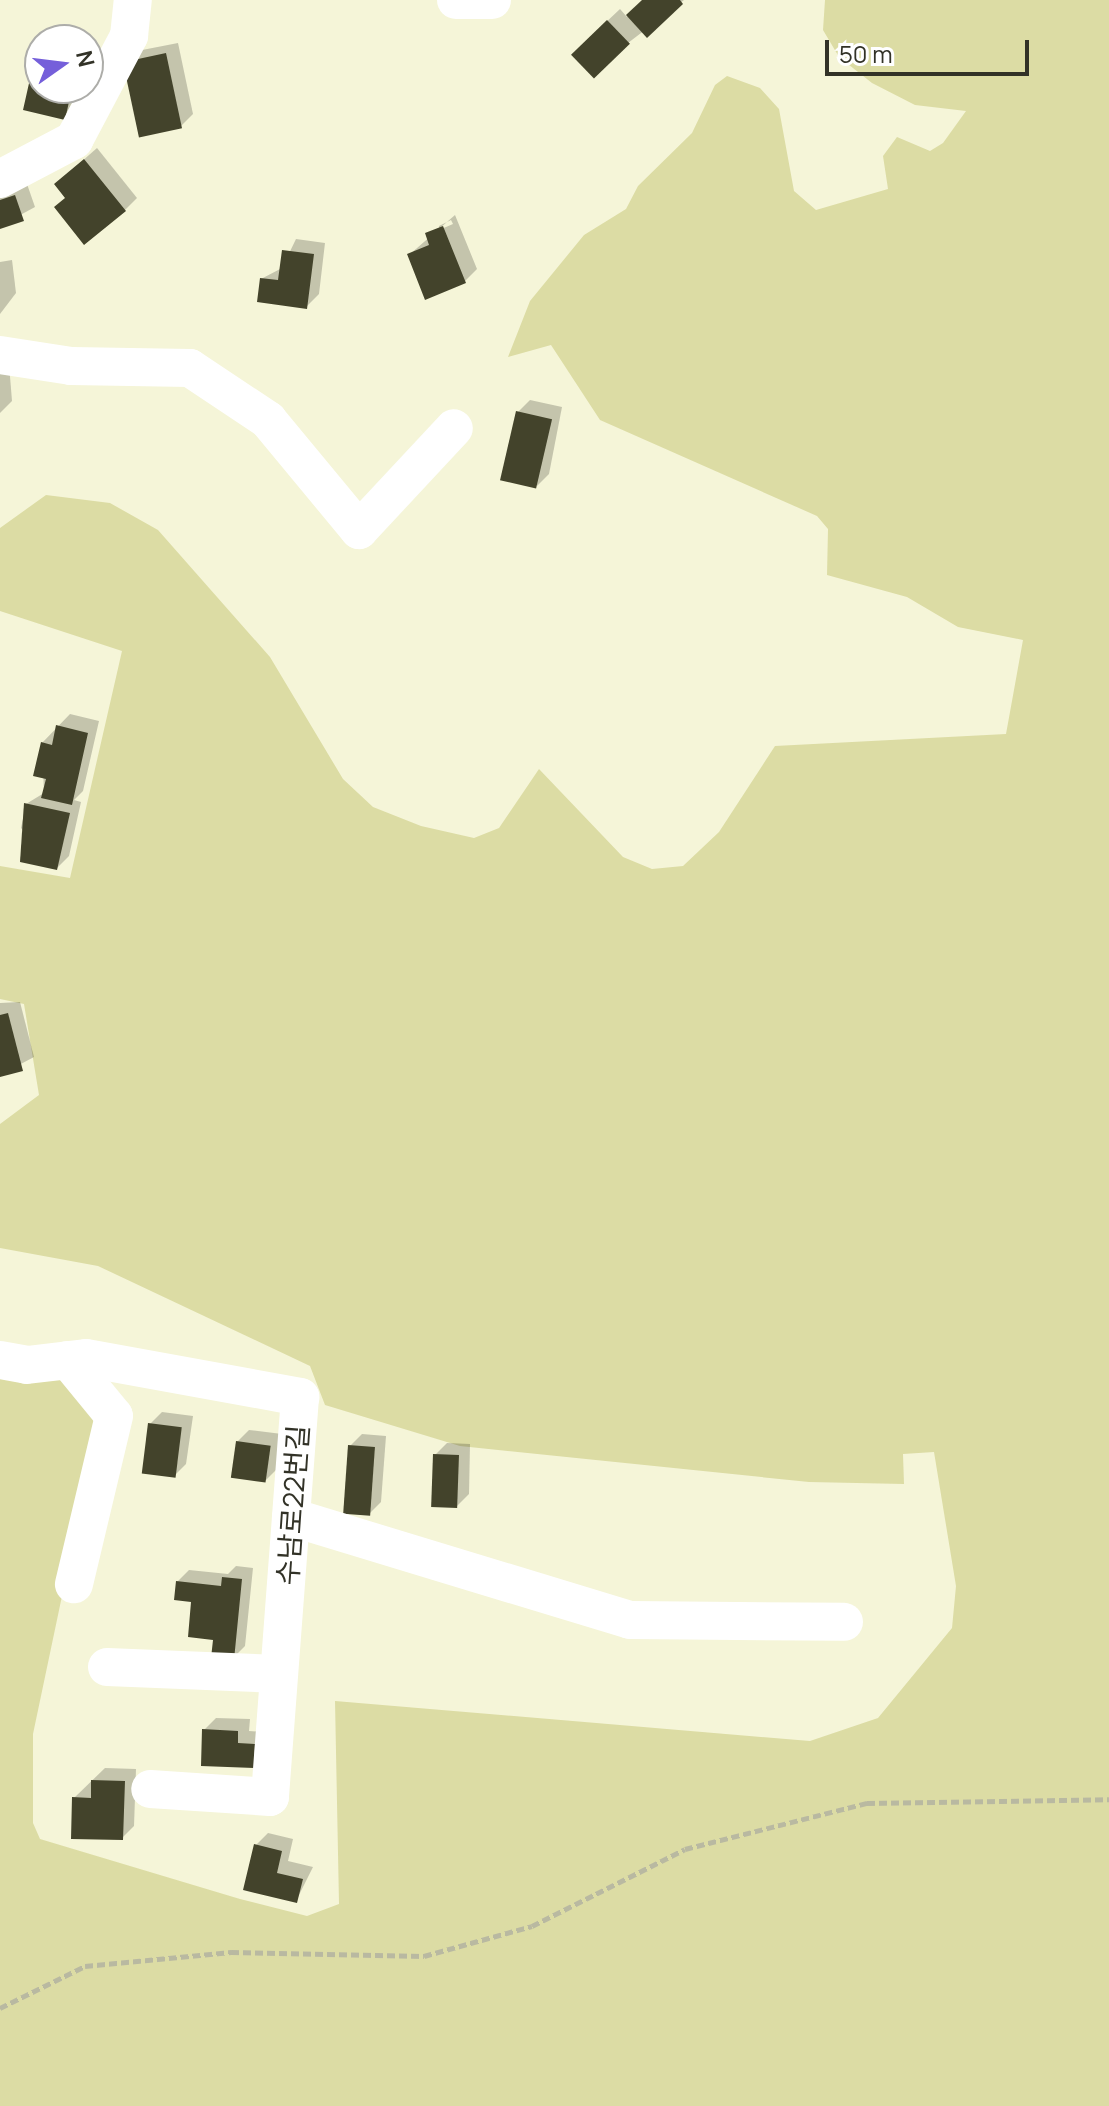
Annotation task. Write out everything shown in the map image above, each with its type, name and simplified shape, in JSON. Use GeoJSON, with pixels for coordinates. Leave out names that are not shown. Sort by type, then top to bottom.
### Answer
{"type":"FeatureCollection","features":[{"type":"Feature","properties":{"kind":"lane"},"geometry":{"type":"LineString","coordinates":[[0,179],[74,140],[129,36],[133,0]]}},
{"type":"Feature","properties":{"kind":"lane"},"geometry":{"type":"LineString","coordinates":[[456,0],[492,0]]}},
{"type":"Feature","properties":{"kind":"lane"},"geometry":{"type":"LineString","coordinates":[[0,355],[71,366],[190,368],[268,420],[359,530],[454,428]]}},
{"type":"Feature","properties":{"kind":"lane","name":"수남로22번길"},"geometry":{"type":"LineString","coordinates":[[0,1360],[68,1360],[300,1397],[270,1797],[150,1789]]}},
{"type":"Feature","properties":{"kind":"lane"},"geometry":{"type":"LineString","coordinates":[[68,1360],[114,1416],[74,1584]]}},
{"type":"Feature","properties":{"kind":"lane"},"geometry":{"type":"LineString","coordinates":[[291,1517],[630,1620],[844,1622]]}},
{"type":"Feature","properties":{"kind":"lane"},"geometry":{"type":"LineString","coordinates":[[107,1667],[279,1674]]}},
{"type":"Feature","properties":{"kind":"path"},"geometry":{"type":"LineString","coordinates":[[0,2008],[85,1966],[231,1952],[424,1956],[532,1926],[685,1849],[867,1803],[1109,1799]]}},
{"type":"Feature","properties":{"kind":"green space"},"geometry":{"type":"Polygon","coordinates":[[[825,0],[1109,0],[1109,2106],[0,2106],[0,1376],[62,1374],[99,1420],[33,1734],[33,1823],[40,1839],[240,1899],[307,1916],[339,1904],[335,1701],[810,1741],[878,1718],[952,1628],[956,1586],[934,1452],[903,1454],[904,1484],[809,1482],[460,1446],[325,1405],[310,1366],[98,1266],[0,1248],[0,1124],[39,1095],[24,1004],[0,999],[0,866],[70,878],[122,651],[0,611],[0,528],[46,495],[110,503],[158,530],[270,657],[343,779],[373,807],[421,826],[474,838],[499,828],[539,769],[623,857],[652,869],[683,866],[719,832],[775,746],[1006,734],[1023,640],[958,627],[907,597],[827,575],[828,529],[817,516],[600,420],[551,345],[508,357],[530,301],[584,235],[626,209],[638,186],[692,133],[715,85],[727,76],[760,88],[779,109],[794,191],[816,210],[888,189],[883,156],[897,137],[930,151],[943,143],[966,111],[915,105],[872,83],[839,57],[823,30],[825,0]]]}},
{"type":"Feature","properties":{"kind":"building"},"geometry":{"type":"Polygon","coordinates":[[[642,0],[680,0],[683,4],[647,38],[626,15],[642,0]]]}},
{"type":"Feature","properties":{"kind":"building"},"geometry":{"type":"Polygon","coordinates":[[[607,20],[630,44],[594,78],[571,55],[607,20]]]}},
{"type":"Feature","properties":{"kind":"building"},"geometry":{"type":"Polygon","coordinates":[[[166,53],[182,128],[139,137],[123,62],[166,53]]]}},
{"type":"Feature","properties":{"kind":"building"},"geometry":{"type":"Polygon","coordinates":[[[24,104],[68,104],[65,120],[23,110],[24,104]]]}},
{"type":"Feature","properties":{"kind":"building"},"geometry":{"type":"Polygon","coordinates":[[[84,159],[126,211],[84,245],[54,207],[65,198],[54,184],[84,159]]]}},
{"type":"Feature","properties":{"kind":"building"},"geometry":{"type":"Polygon","coordinates":[[[15,195],[24,221],[0,229],[0,200],[15,195]]]}},
{"type":"Feature","properties":{"kind":"building"},"geometry":{"type":"Polygon","coordinates":[[[443,226],[466,283],[425,300],[407,254],[429,245],[425,233],[443,226]]]}},
{"type":"Feature","properties":{"kind":"building"},"geometry":{"type":"Polygon","coordinates":[[[282,250],[314,254],[307,309],[257,302],[260,278],[278,280],[282,250]]]}},
{"type":"Feature","properties":{"kind":"building"},"geometry":{"type":"Polygon","coordinates":[[[516,411],[552,419],[536,489],[500,480],[516,411]]]}},
{"type":"Feature","properties":{"kind":"building"},"geometry":{"type":"Polygon","coordinates":[[[56,725],[88,733],[72,805],[41,798],[46,779],[33,776],[41,742],[52,745],[56,725]]]}},
{"type":"Feature","properties":{"kind":"building"},"geometry":{"type":"Polygon","coordinates":[[[24,803],[70,813],[57,870],[20,862],[24,803]]]}},
{"type":"Feature","properties":{"kind":"building"},"geometry":{"type":"Polygon","coordinates":[[[8,1013],[23,1071],[0,1077],[0,1015],[8,1013]]]}},
{"type":"Feature","properties":{"kind":"building"},"geometry":{"type":"Polygon","coordinates":[[[148,1423],[182,1427],[176,1478],[142,1474],[148,1423]]]}},
{"type":"Feature","properties":{"kind":"building"},"geometry":{"type":"Polygon","coordinates":[[[236,1441],[271,1446],[266,1483],[231,1478],[236,1441]]]}},
{"type":"Feature","properties":{"kind":"building"},"geometry":{"type":"Polygon","coordinates":[[[348,1445],[375,1447],[370,1516],[343,1514],[348,1445]]]}},
{"type":"Feature","properties":{"kind":"building"},"geometry":{"type":"Polygon","coordinates":[[[433,1454],[459,1455],[457,1508],[431,1507],[433,1454]]]}},
{"type":"Feature","properties":{"kind":"building"},"geometry":{"type":"Polygon","coordinates":[[[222,1577],[242,1579],[234,1660],[211,1658],[213,1640],[188,1637],[191,1602],[174,1600],[176,1581],[221,1586],[222,1577]]]}},
{"type":"Feature","properties":{"kind":"building"},"geometry":{"type":"Polygon","coordinates":[[[202,1729],[238,1731],[238,1743],[255,1744],[254,1768],[201,1766],[202,1729]]]}},
{"type":"Feature","properties":{"kind":"building"},"geometry":{"type":"Polygon","coordinates":[[[91,1780],[125,1781],[123,1840],[71,1839],[72,1797],[91,1798],[91,1780]]]}},
{"type":"Feature","properties":{"kind":"building"},"geometry":{"type":"Polygon","coordinates":[[[254,1844],[282,1851],[277,1873],[303,1879],[297,1903],[243,1890],[254,1844]]]}}]}
